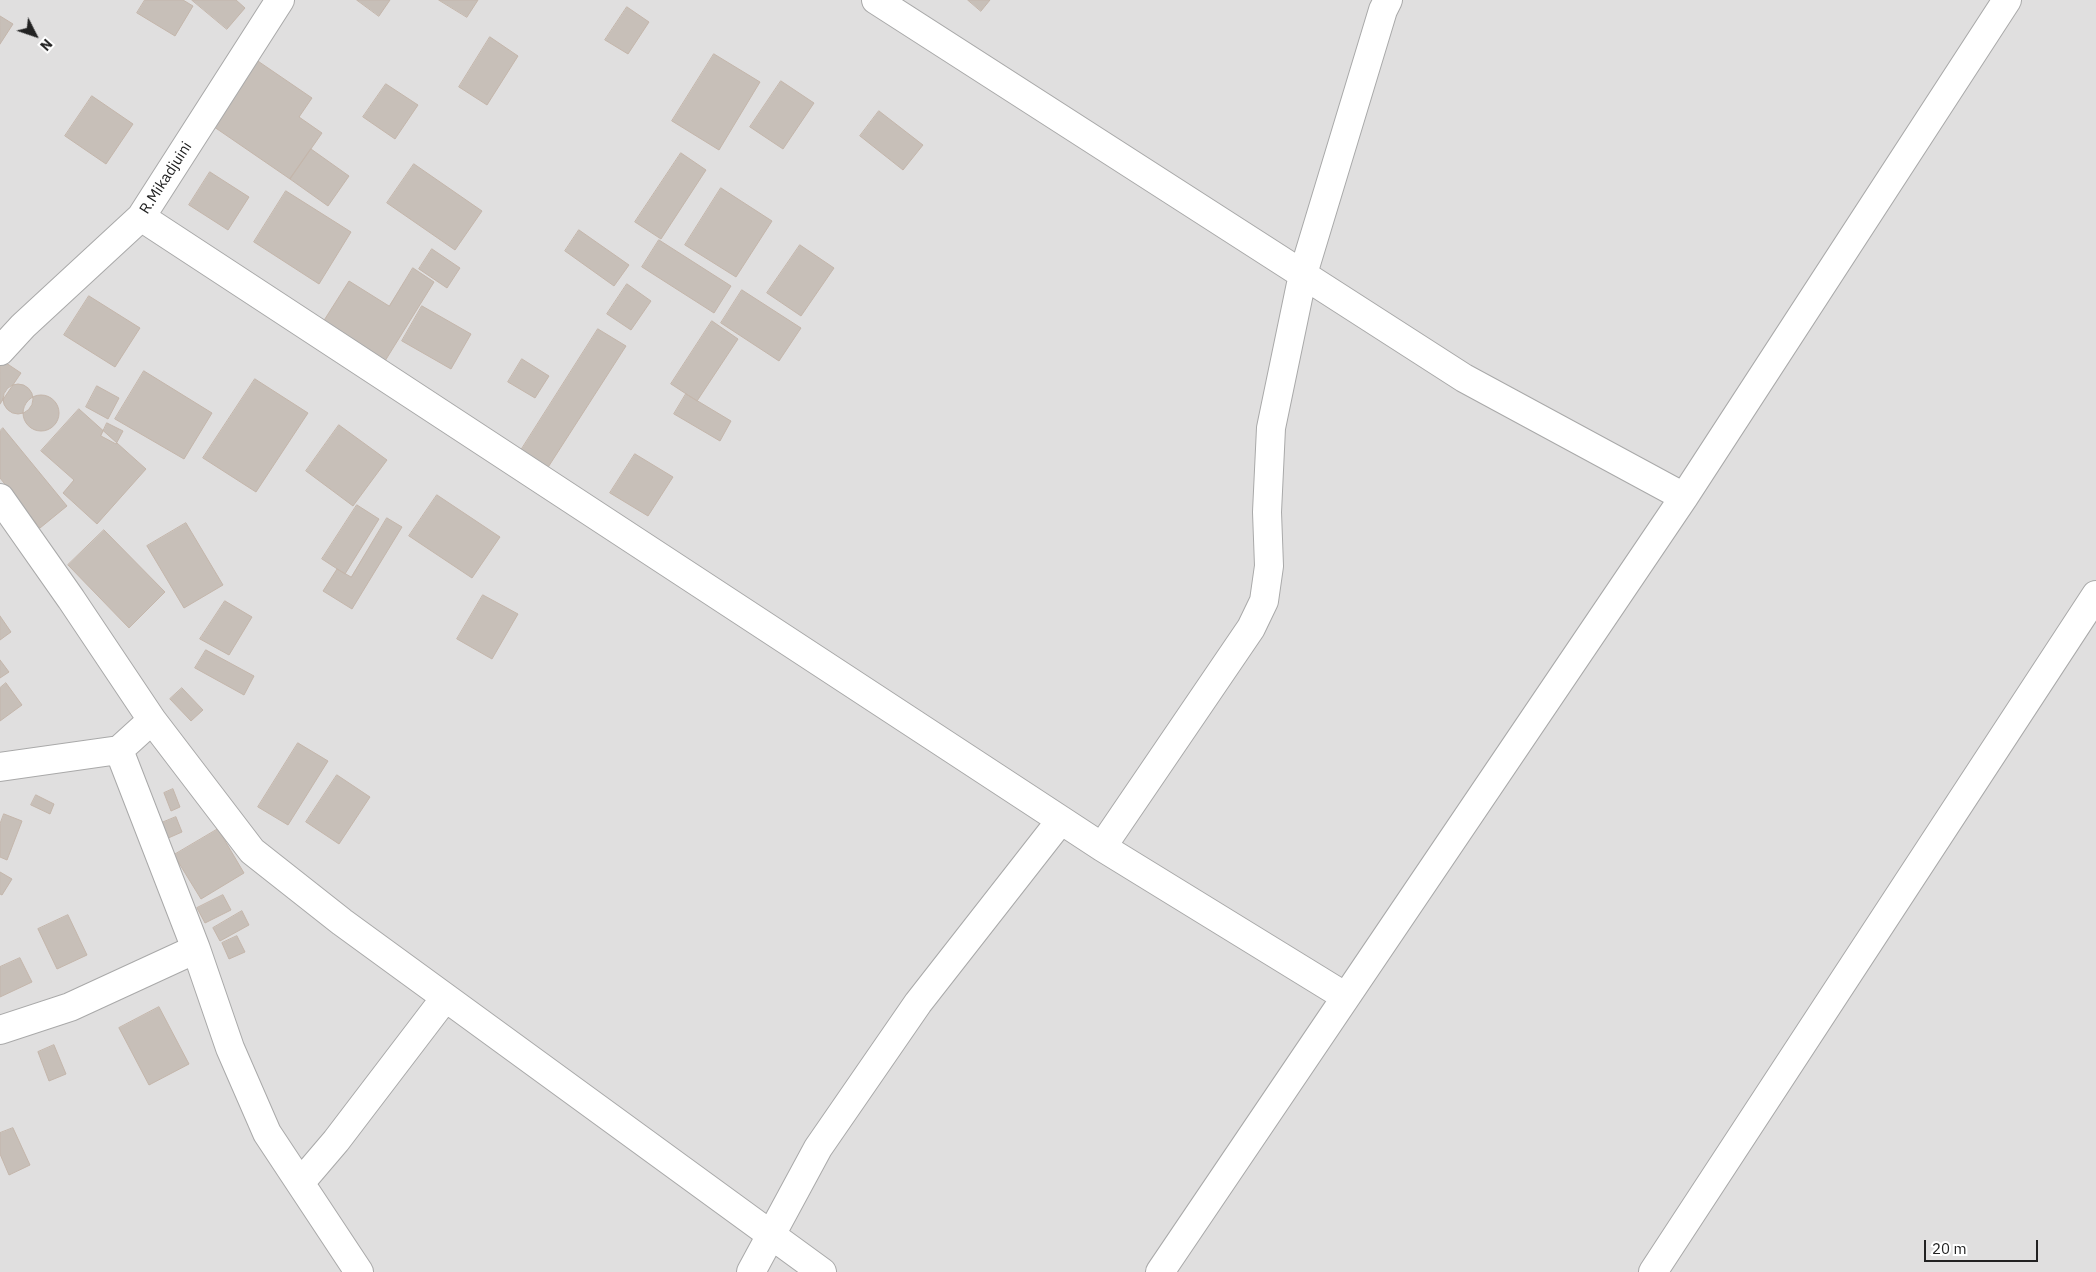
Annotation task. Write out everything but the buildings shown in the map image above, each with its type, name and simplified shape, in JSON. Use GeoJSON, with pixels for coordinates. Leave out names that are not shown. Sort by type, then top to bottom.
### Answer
{"type":"FeatureCollection","features":[{"type":"Feature","properties":{"kind":"street","name":"R.Mikadjuini"},"geometry":{"type":"LineString","coordinates":[[0,350],[23,326],[141,217],[280,0]]}},
{"type":"Feature","properties":{"kind":"street"},"geometry":{"type":"LineString","coordinates":[[876,0],[1464,378],[1684,497]]}},
{"type":"Feature","properties":{"kind":"street"},"geometry":{"type":"LineString","coordinates":[[1160,1272],[1684,497],[2007,0]]}},
{"type":"Feature","properties":{"kind":"street"},"geometry":{"type":"LineString","coordinates":[[1102,847],[1251,628],[1264,601],[1269,566],[1267,512],[1271,428],[1303,274],[1379,3]]}},
{"type":"Feature","properties":{"kind":"street"},"geometry":{"type":"LineString","coordinates":[[141,217],[1102,847],[1346,997]]}},
{"type":"Feature","properties":{"kind":"street"},"geometry":{"type":"LineString","coordinates":[[0,498],[71,598],[152,720],[252,851],[342,922],[822,1272]]}},
{"type":"Feature","properties":{"kind":"street"},"geometry":{"type":"LineString","coordinates":[[1652,1272],[2096,595]]}},
{"type":"Feature","properties":{"kind":"street"},"geometry":{"type":"LineString","coordinates":[[0,767],[119,750],[152,720]]}},
{"type":"Feature","properties":{"kind":"street"},"geometry":{"type":"LineString","coordinates":[[119,750],[196,949],[230,1048],[267,1133],[360,1272]]}},
{"type":"Feature","properties":{"kind":"street"},"geometry":{"type":"LineString","coordinates":[[751,1272],[818,1148],[912,1011],[1061,820]]}},
{"type":"Feature","properties":{"kind":"street"},"geometry":{"type":"LineString","coordinates":[[0,1030],[70,1007],[196,949]]}},
{"type":"Feature","properties":{"kind":"street"},"geometry":{"type":"LineString","coordinates":[[300,1182],[352,1121],[445,998]]}},
{"type":"Feature","properties":{"kind":"shaded area"},"geometry":{"type":"Polygon","coordinates":[[[0,0],[2096,0],[2096,1272],[0,1272],[0,0]]]}}]}
